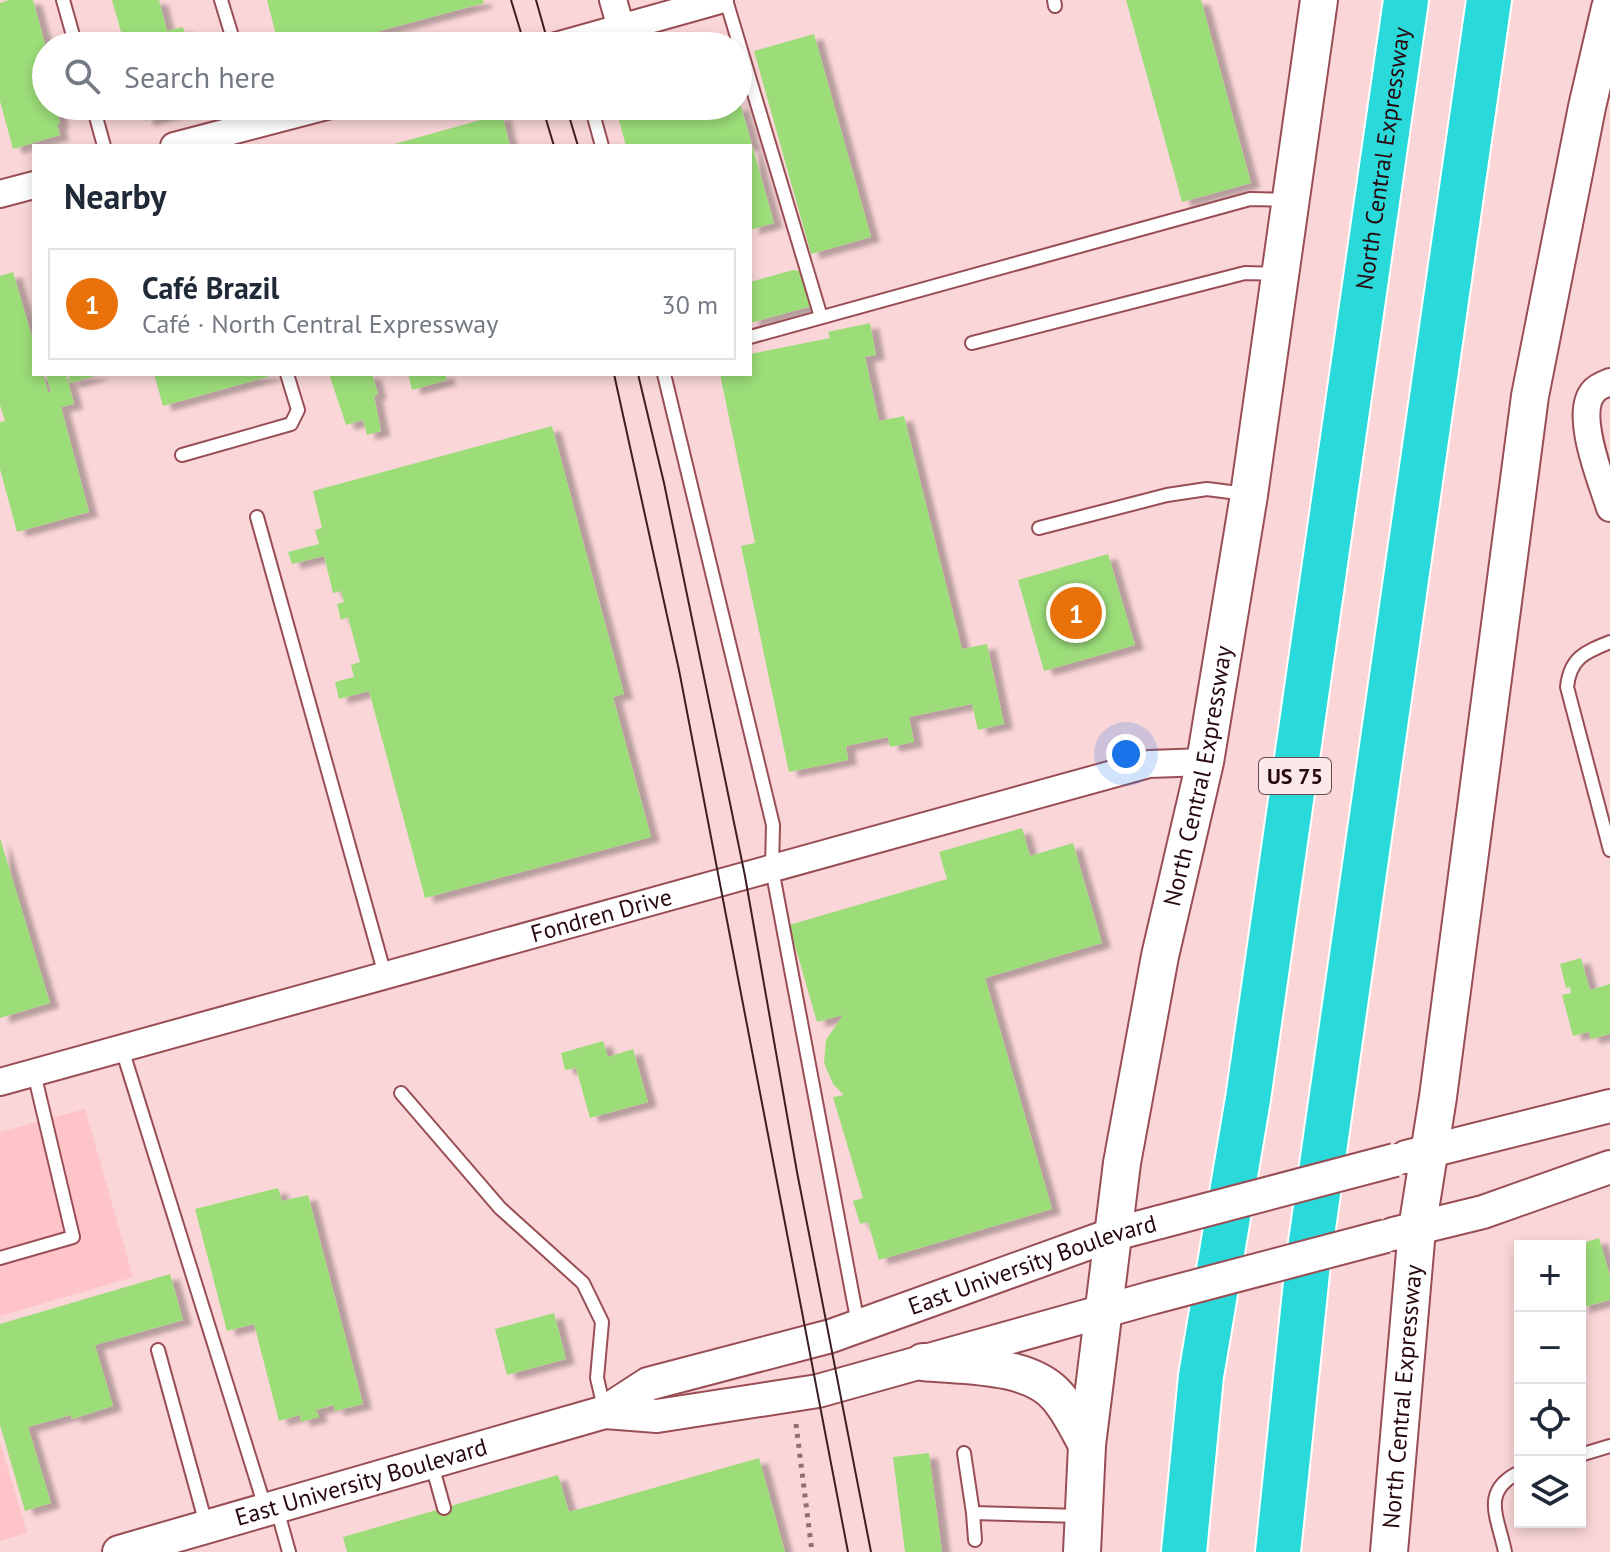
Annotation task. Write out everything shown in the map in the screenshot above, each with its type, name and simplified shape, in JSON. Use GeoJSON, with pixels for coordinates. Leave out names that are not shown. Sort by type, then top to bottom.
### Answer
{"type":"FeatureCollection","features":[{"type":"Feature","properties":{"kind":"highway","name":"North Central Expressway"},"geometry":{"type":"LineString","coordinates":[[1184,1552],[1201,1376],[1248,1099],[1406,0]]}},
{"type":"Feature","properties":{"kind":"highway"},"geometry":{"type":"LineString","coordinates":[[1283,1539],[1310,1247],[1490,3]]}},
{"type":"Feature","properties":{"kind":"main road","name":"North Central Expressway"},"geometry":{"type":"LineString","coordinates":[[1082,1552],[1087,1445],[1122,1163],[1147,1022],[1205,762],[1249,495],[1319,0]]}},
{"type":"Feature","properties":{"kind":"main road","name":"North Central Expressway"},"geometry":{"type":"LineString","coordinates":[[1389,1552],[1402,1232],[1430,1151],[1530,396],[1587,107],[1610,8]]}},
{"type":"Feature","properties":{"kind":"main road"},"geometry":{"type":"LineString","coordinates":[[923,1362],[1009,1370],[1041,1383],[1056,1395],[1087,1445]]}},
{"type":"Feature","properties":{"kind":"street"},"geometry":{"type":"LineString","coordinates":[[613,0],[621,28]]}},
{"type":"Feature","properties":{"kind":"street"},"geometry":{"type":"LineString","coordinates":[[608,32],[723,0]]}},
{"type":"Feature","properties":{"kind":"street"},"geometry":{"type":"LineString","coordinates":[[191,144],[217,141],[256,120]]}},
{"type":"Feature","properties":{"kind":"street"},"geometry":{"type":"LineString","coordinates":[[0,194],[32,186]]}},
{"type":"Feature","properties":{"kind":"street"},"geometry":{"type":"LineString","coordinates":[[1610,382],[1592,392],[1586,409],[1587,431],[1610,508]]}},
{"type":"Feature","properties":{"kind":"street","name":"Fondren Drive"},"geometry":{"type":"LineString","coordinates":[[0,1082],[1149,764],[1205,762]]}},
{"type":"Feature","properties":{"kind":"street","name":"East University Boulevard"},"geometry":{"type":"LineString","coordinates":[[119,1552],[605,1412],[648,1384],[859,1327],[1114,1234],[1610,1106]]}},
{"type":"Feature","properties":{"kind":"street","name":"East University Boulevard"},"geometry":{"type":"LineString","coordinates":[[605,1412],[657,1416],[818,1391],[1104,1309],[1483,1212],[1610,1167]]}},
{"type":"Feature","properties":{"kind":"lane"},"geometry":{"type":"LineString","coordinates":[[63,0],[72,32]]}},
{"type":"Feature","properties":{"kind":"lane"},"geometry":{"type":"LineString","coordinates":[[221,0],[231,32]]}},
{"type":"Feature","properties":{"kind":"lane"},"geometry":{"type":"LineString","coordinates":[[723,0],[733,32]]}},
{"type":"Feature","properties":{"kind":"lane"},"geometry":{"type":"LineString","coordinates":[[752,94],[821,317]]}},
{"type":"Feature","properties":{"kind":"lane"},"geometry":{"type":"LineString","coordinates":[[97,120],[103,144]]}},
{"type":"Feature","properties":{"kind":"lane"},"geometry":{"type":"LineString","coordinates":[[595,120],[601,144]]}},
{"type":"Feature","properties":{"kind":"lane"},"geometry":{"type":"LineString","coordinates":[[752,336],[1250,199],[1291,200]]}},
{"type":"Feature","properties":{"kind":"lane"},"geometry":{"type":"LineString","coordinates":[[972,343],[1245,273],[1280,275]]}},
{"type":"Feature","properties":{"kind":"lane"},"geometry":{"type":"LineString","coordinates":[[182,455],[291,424],[298,410],[288,376]]}},
{"type":"Feature","properties":{"kind":"lane"},"geometry":{"type":"LineString","coordinates":[[664,376],[773,825],[772,869],[859,1327]]}},
{"type":"Feature","properties":{"kind":"lane"},"geometry":{"type":"LineString","coordinates":[[1039,528],[1194,491],[1207,489],[1249,495]]}},
{"type":"Feature","properties":{"kind":"lane"},"geometry":{"type":"LineString","coordinates":[[257,517],[385,975]]}},
{"type":"Feature","properties":{"kind":"lane"},"geometry":{"type":"LineString","coordinates":[[1610,642],[1587,651],[1569,669],[1567,687],[1610,850]]}},
{"type":"Feature","properties":{"kind":"lane"},"geometry":{"type":"LineString","coordinates":[[122,1049],[271,1508],[289,1552]]}},
{"type":"Feature","properties":{"kind":"lane"},"geometry":{"type":"LineString","coordinates":[[0,1258],[73,1237],[34,1073]]}},
{"type":"Feature","properties":{"kind":"lane"},"geometry":{"type":"LineString","coordinates":[[401,1093],[500,1208],[583,1283],[602,1322],[597,1378],[605,1412]]}},
{"type":"Feature","properties":{"kind":"lane"},"geometry":{"type":"LineString","coordinates":[[158,1350],[207,1527]]}},
{"type":"Feature","properties":{"kind":"lane"},"geometry":{"type":"LineString","coordinates":[[1586,1453],[1610,1446]]}},
{"type":"Feature","properties":{"kind":"lane"},"geometry":{"type":"LineString","coordinates":[[964,1453],[975,1540]]}},
{"type":"Feature","properties":{"kind":"lane"},"geometry":{"type":"LineString","coordinates":[[432,1462],[444,1508]]}},
{"type":"Feature","properties":{"kind":"lane"},"geometry":{"type":"LineString","coordinates":[[1505,1552],[1495,1503],[1496,1489],[1514,1475]]}},
{"type":"Feature","properties":{"kind":"lane"},"geometry":{"type":"LineString","coordinates":[[973,1513],[1083,1516]]}},
{"type":"Feature","properties":{"kind":"path"},"geometry":{"type":"LineString","coordinates":[[796,1421],[812,1552]]}},
{"type":"Feature","properties":{"kind":"shaded area"},"geometry":{"type":"Polygon","coordinates":[[[85,1109],[133,1277],[0,1316],[0,1132],[85,1109]]]}},
{"type":"Feature","properties":{"kind":"shaded area"},"geometry":{"type":"Polygon","coordinates":[[[0,1442],[27,1533],[0,1541],[0,1442]]]}},
{"type":"Feature","properties":{"kind":"building"},"geometry":{"type":"Polygon","coordinates":[[[33,0],[42,32],[32,32],[32,120],[59,120],[60,123],[57,124],[60,135],[13,149],[0,101],[0,3],[33,0]]]}},
{"type":"Feature","properties":{"kind":"building"},"geometry":{"type":"Polygon","coordinates":[[[112,0],[159,0],[167,31],[183,27],[184,32],[121,32],[112,0]]]}},
{"type":"Feature","properties":{"kind":"building"},"geometry":{"type":"Polygon","coordinates":[[[267,0],[483,0],[484,3],[376,32],[275,32],[267,0]]]}},
{"type":"Feature","properties":{"kind":"building"},"geometry":{"type":"Polygon","coordinates":[[[1126,0],[1201,0],[1251,183],[1182,202],[1126,0]]]}},
{"type":"Feature","properties":{"kind":"building"},"geometry":{"type":"Polygon","coordinates":[[[814,34],[871,237],[811,254],[754,51],[814,34]]]}},
{"type":"Feature","properties":{"kind":"building"},"geometry":{"type":"Polygon","coordinates":[[[481,120],[504,120],[510,144],[395,144],[481,120]]]}},
{"type":"Feature","properties":{"kind":"building"},"geometry":{"type":"Polygon","coordinates":[[[619,120],[745,120],[752,144],[625,144],[619,120]]]}},
{"type":"Feature","properties":{"kind":"building"},"geometry":{"type":"Polygon","coordinates":[[[752,145],[774,223],[752,229],[752,145]]]}},
{"type":"Feature","properties":{"kind":"building"},"geometry":{"type":"Polygon","coordinates":[[[793,270],[804,272],[812,306],[752,322],[752,281],[793,270]]]}},
{"type":"Feature","properties":{"kind":"building"},"geometry":{"type":"Polygon","coordinates":[[[13,272],[32,337],[32,376],[44,376],[48,392],[51,392],[47,376],[67,376],[74,404],[61,407],[89,512],[17,532],[0,469],[0,422],[5,421],[0,405],[0,276],[13,272]]]}},
{"type":"Feature","properties":{"kind":"building"},"geometry":{"type":"Polygon","coordinates":[[[870,323],[876,355],[865,357],[879,421],[904,416],[962,649],[987,644],[1004,724],[978,730],[972,704],[909,717],[914,742],[890,747],[888,737],[846,746],[848,760],[789,772],[741,546],[755,543],[720,376],[752,376],[752,354],[830,338],[828,332],[870,323]]]}},
{"type":"Feature","properties":{"kind":"building"},"geometry":{"type":"Polygon","coordinates":[[[68,376],[95,376],[70,383],[68,376]]]}},
{"type":"Feature","properties":{"kind":"building"},"geometry":{"type":"Polygon","coordinates":[[[155,376],[270,376],[163,406],[155,376]]]}},
{"type":"Feature","properties":{"kind":"building"},"geometry":{"type":"Polygon","coordinates":[[[330,376],[373,376],[378,394],[374,396],[381,431],[367,435],[363,420],[346,425],[330,376]]]}},
{"type":"Feature","properties":{"kind":"building"},"geometry":{"type":"Polygon","coordinates":[[[408,376],[446,376],[447,380],[412,390],[408,376]]]}},
{"type":"Feature","properties":{"kind":"building"},"geometry":{"type":"Polygon","coordinates":[[[552,426],[624,694],[613,697],[651,837],[425,898],[369,691],[339,699],[335,682],[354,677],[351,665],[360,662],[348,617],[341,620],[337,604],[344,602],[341,591],[333,593],[324,556],[292,564],[288,552],[319,544],[315,530],[322,528],[313,491],[552,426]]]}},
{"type":"Feature","properties":{"kind":"building"},"geometry":{"type":"Polygon","coordinates":[[[1108,554],[1135,645],[1044,671],[1018,580],[1108,554]]]}},
{"type":"Feature","properties":{"kind":"building"},"geometry":{"type":"Polygon","coordinates":[[[1022,828],[1030,856],[1073,843],[1102,943],[985,978],[1052,1209],[879,1260],[868,1222],[860,1224],[853,1201],[863,1198],[833,1097],[844,1095],[833,1084],[824,1063],[826,1040],[843,1015],[817,1022],[789,925],[947,879],[939,852],[1022,828]]]}},
{"type":"Feature","properties":{"kind":"building"},"geometry":{"type":"Polygon","coordinates":[[[0,838],[50,1003],[0,1018],[0,838]]]}},
{"type":"Feature","properties":{"kind":"building"},"geometry":{"type":"Polygon","coordinates":[[[1581,958],[1590,990],[1610,984],[1610,1034],[1591,1039],[1589,1032],[1573,1036],[1562,995],[1571,993],[1570,987],[1566,988],[1560,964],[1581,958]]]}},
{"type":"Feature","properties":{"kind":"building"},"geometry":{"type":"Polygon","coordinates":[[[603,1041],[608,1057],[633,1049],[648,1102],[590,1118],[576,1068],[565,1070],[561,1053],[603,1041]]]}},
{"type":"Feature","properties":{"kind":"building"},"geometry":{"type":"Polygon","coordinates":[[[278,1188],[282,1201],[308,1195],[363,1404],[335,1411],[334,1405],[316,1410],[319,1417],[301,1422],[300,1415],[279,1421],[254,1324],[227,1331],[195,1209],[278,1188]]]}},
{"type":"Feature","properties":{"kind":"building"},"geometry":{"type":"Polygon","coordinates":[[[1599,1238],[1610,1276],[1610,1300],[1586,1306],[1586,1242],[1599,1238]]]}},
{"type":"Feature","properties":{"kind":"building"},"geometry":{"type":"Polygon","coordinates":[[[170,1274],[183,1320],[95,1345],[113,1406],[72,1419],[71,1415],[28,1427],[51,1503],[25,1511],[0,1425],[0,1324],[170,1274]]]}},
{"type":"Feature","properties":{"kind":"building"},"geometry":{"type":"Polygon","coordinates":[[[554,1313],[566,1359],[507,1375],[495,1329],[554,1313]]]}},
{"type":"Feature","properties":{"kind":"building"},"geometry":{"type":"Polygon","coordinates":[[[929,1453],[942,1552],[905,1552],[893,1457],[929,1453]]]}},
{"type":"Feature","properties":{"kind":"building"},"geometry":{"type":"Polygon","coordinates":[[[759,1458],[785,1552],[347,1552],[343,1537],[558,1475],[569,1512],[759,1458]]]}},
{"type":"Feature","properties":{"kind":"tram line"},"geometry":{"type":"LineString","coordinates":[[511,0],[521,32]]}},
{"type":"Feature","properties":{"kind":"tram line"},"geometry":{"type":"LineString","coordinates":[[536,0],[545,32]]}},
{"type":"Feature","properties":{"kind":"tram line"},"geometry":{"type":"LineString","coordinates":[[546,120],[553,144]]}},
{"type":"Feature","properties":{"kind":"tram line"},"geometry":{"type":"LineString","coordinates":[[570,120],[577,144]]}},
{"type":"Feature","properties":{"kind":"tram line"},"geometry":{"type":"LineString","coordinates":[[614,376],[679,670],[848,1552]]}},
{"type":"Feature","properties":{"kind":"tram line"},"geometry":{"type":"LineString","coordinates":[[638,376],[664,483],[745,876],[797,1172],[871,1552]]}},
{"type":"Feature","properties":{"kind":"place","name":"Café Brazil"},"geometry":{"type":"Point","coordinates":[1076,613]}}]}
